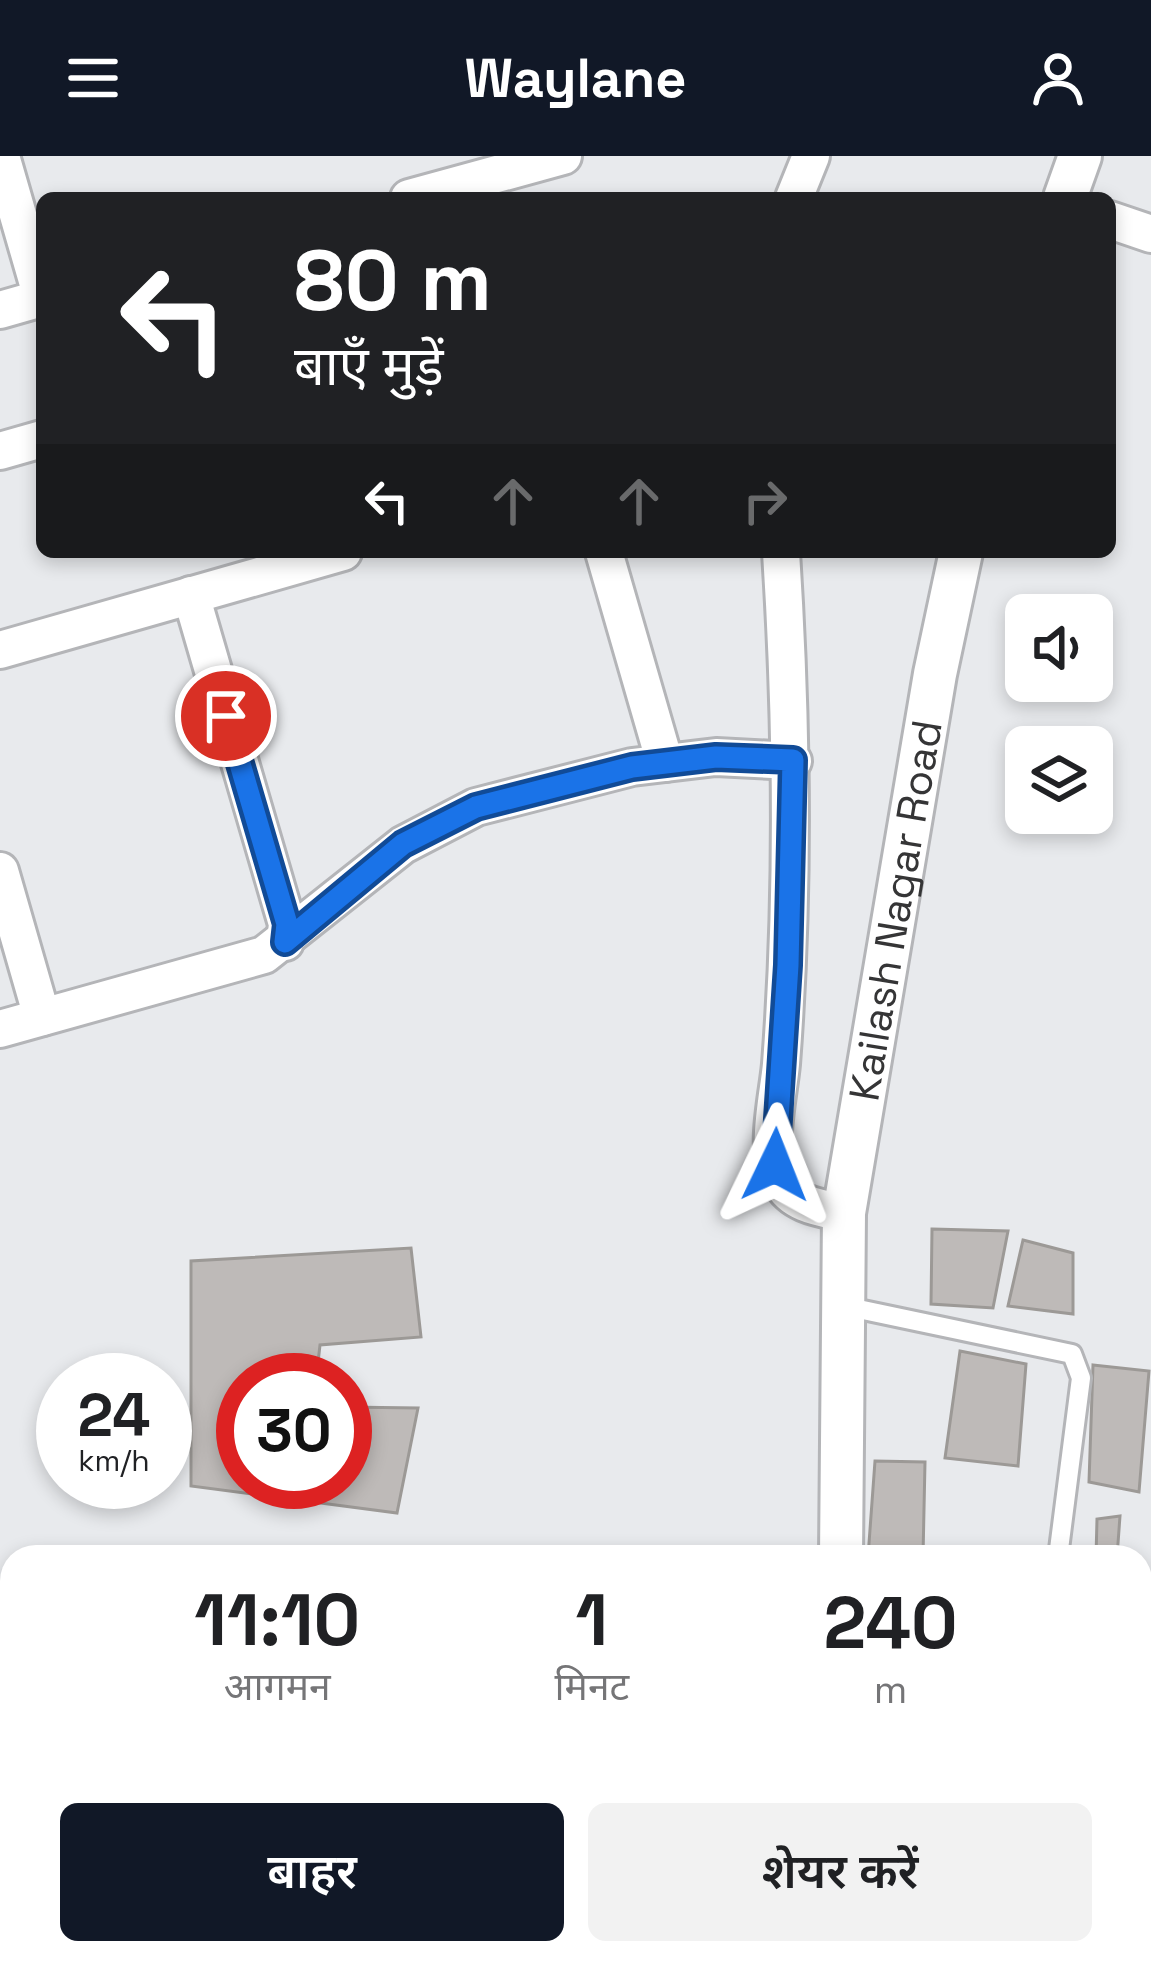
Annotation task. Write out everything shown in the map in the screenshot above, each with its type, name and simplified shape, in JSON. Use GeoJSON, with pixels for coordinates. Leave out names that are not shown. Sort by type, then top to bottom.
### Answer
{"type":"FeatureCollection","features":[{"type":"Feature","properties":{"kind":"street"},"geometry":{"type":"LineString","coordinates":[[1,156],[36,277]]}},
{"type":"Feature","properties":{"kind":"street"},"geometry":{"type":"LineString","coordinates":[[432,192],[563,156]]}},
{"type":"Feature","properties":{"kind":"street"},"geometry":{"type":"LineString","coordinates":[[796,192],[811,156]]}},
{"type":"Feature","properties":{"kind":"street"},"geometry":{"type":"LineString","coordinates":[[1067,192],[1080,156]]}},
{"type":"Feature","properties":{"kind":"street"},"geometry":{"type":"LineString","coordinates":[[1116,222],[1151,234]]}},
{"type":"Feature","properties":{"kind":"street"},"geometry":{"type":"LineString","coordinates":[[0,310],[36,300]]}},
{"type":"Feature","properties":{"kind":"street"},"geometry":{"type":"LineString","coordinates":[[0,451],[36,441]]}},
{"type":"Feature","properties":{"kind":"street"},"geometry":{"type":"LineString","coordinates":[[0,650],[322,558]]}},
{"type":"Feature","properties":{"kind":"street"},"geometry":{"type":"LineString","coordinates":[[606,558],[665,763]]}},
{"type":"Feature","properties":{"kind":"street"},"geometry":{"type":"LineString","coordinates":[[782,558],[793,760],[788,965],[775,1165],[791,1195],[805,1204],[844,1213]]}},
{"type":"Feature","properties":{"kind":"street","name":"Kailash Nagar Road"},"geometry":{"type":"LineString","coordinates":[[841,1545],[844,1213],[935,674],[960,558]]}},
{"type":"Feature","properties":{"kind":"street"},"geometry":{"type":"LineString","coordinates":[[191,596],[287,924],[285,942]]}},
{"type":"Feature","properties":{"kind":"street"},"geometry":{"type":"LineString","coordinates":[[0,1029],[264,955],[403,844],[476,807],[665,763],[716,757],[793,760]]}},
{"type":"Feature","properties":{"kind":"street"},"geometry":{"type":"LineString","coordinates":[[2,882],[42,1018]]}},
{"type":"Feature","properties":{"kind":"lane"},"geometry":{"type":"LineString","coordinates":[[844,1306],[1072,1354],[1082,1378],[1060,1545]]}},
{"type":"Feature","properties":{"kind":"building"},"geometry":{"type":"Polygon","coordinates":[[[932,1229],[1008,1231],[993,1308],[931,1304],[932,1229]]]}},
{"type":"Feature","properties":{"kind":"building"},"geometry":{"type":"Polygon","coordinates":[[[1023,1240],[1073,1253],[1073,1314],[1008,1306],[1023,1240]]]}},
{"type":"Feature","properties":{"kind":"building"},"geometry":{"type":"Polygon","coordinates":[[[411,1248],[421,1337],[320,1345],[319,1353],[216,1353],[216,1489],[192,1486],[191,1261],[411,1248]]]}},
{"type":"Feature","properties":{"kind":"building"},"geometry":{"type":"Polygon","coordinates":[[[960,1351],[1026,1364],[1018,1466],[945,1458],[960,1351]]]}},
{"type":"Feature","properties":{"kind":"building"},"geometry":{"type":"Polygon","coordinates":[[[1093,1365],[1149,1371],[1139,1492],[1089,1482],[1093,1365]]]}},
{"type":"Feature","properties":{"kind":"building"},"geometry":{"type":"Polygon","coordinates":[[[372,1407],[418,1408],[397,1513],[366,1509],[372,1509],[372,1407]]]}},
{"type":"Feature","properties":{"kind":"building"},"geometry":{"type":"Polygon","coordinates":[[[875,1461],[925,1462],[923,1545],[869,1545],[875,1461]]]}},
{"type":"Feature","properties":{"kind":"building"},"geometry":{"type":"Polygon","coordinates":[[[1120,1516],[1118,1545],[1096,1545],[1097,1519],[1120,1516]]]}},
{"type":"Feature","properties":{"kind":"route"},"geometry":{"type":"LineString","coordinates":[[226,716],[287,924],[285,942],[403,844],[476,807],[632,767],[716,757],[793,760],[788,965],[775,1165]]}}]}
